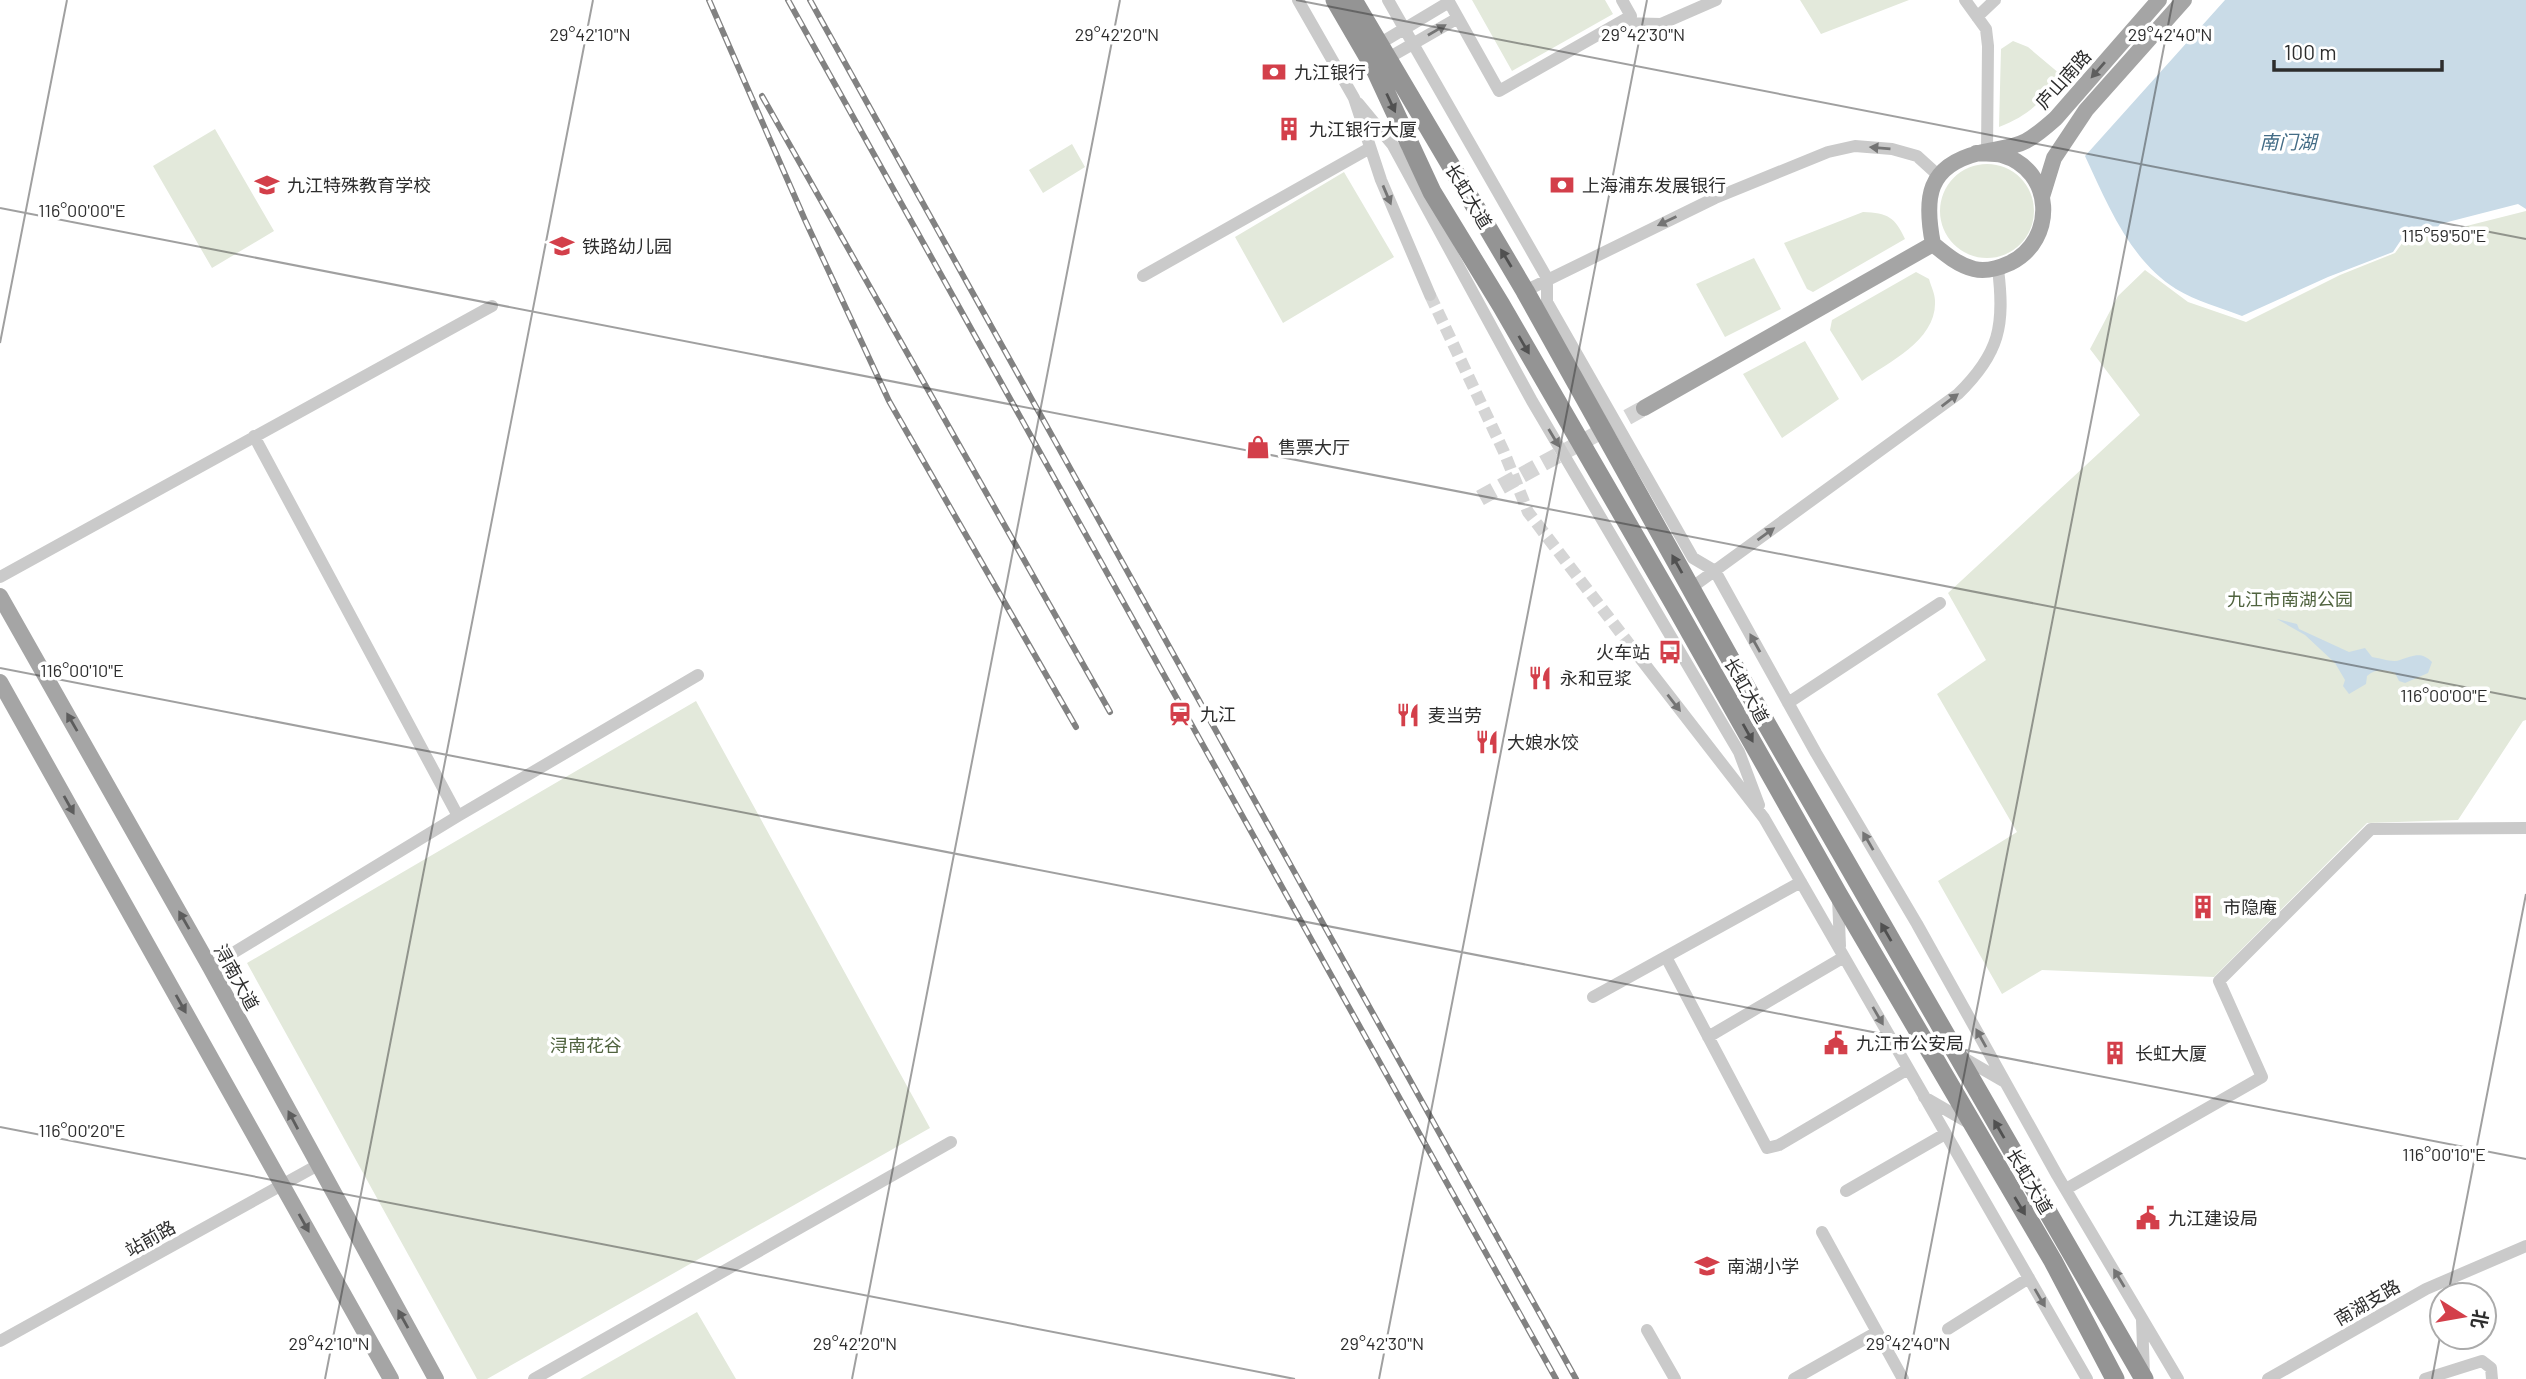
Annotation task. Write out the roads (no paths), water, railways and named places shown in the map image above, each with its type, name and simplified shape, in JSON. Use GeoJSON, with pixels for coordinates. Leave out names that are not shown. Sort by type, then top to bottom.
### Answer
{"type":"FeatureCollection","features":[{"type":"Feature","properties":{"kind":"highway","name":"长虹大道"},"geometry":{"type":"LineString","coordinates":[[1335,0],[1376,55],[1525,291],[1955,1054],[2144,1379]]}},
{"type":"Feature","properties":{"kind":"highway","name":"长虹大道"},"geometry":{"type":"LineString","coordinates":[[1353,0],[1432,192],[1674,601],[1838,894],[2053,1261],[2115,1379]]}},
{"type":"Feature","properties":{"kind":"main road","name":"庐山南路"},"geometry":{"type":"LineString","coordinates":[[1981,152],[2024,142],[2056,118],[2159,0]]}},
{"type":"Feature","properties":{"kind":"main road"},"geometry":{"type":"LineString","coordinates":[[2042,197],[2054,158],[2086,110],[2185,0]]}},
{"type":"Feature","properties":{"kind":"main road"},"geometry":{"type":"LineString","coordinates":[[1981,152],[2003,155],[2023,167],[2033,177],[2042,197],[2044,211],[2038,238],[2022,257],[1998,269],[1975,269],[1953,260],[1933,244],[1927,205],[1939,176],[1956,160],[1981,152]]}},
{"type":"Feature","properties":{"kind":"main road"},"geometry":{"type":"LineString","coordinates":[[1644,408],[1933,244]]}},
{"type":"Feature","properties":{"kind":"main road","name":"浔南大道"},"geometry":{"type":"LineString","coordinates":[[0,596],[210,967],[436,1379]]}},
{"type":"Feature","properties":{"kind":"main road"},"geometry":{"type":"LineString","coordinates":[[0,682],[391,1379]]}},
{"type":"Feature","properties":{"kind":"street"},"geometry":{"type":"LineString","coordinates":[[1298,0],[1354,98],[1432,192]]}},
{"type":"Feature","properties":{"kind":"street"},"geometry":{"type":"LineString","coordinates":[[1388,0],[1547,278],[1547,302],[1693,558],[1715,571],[2066,1189],[2178,1379]]}},
{"type":"Feature","properties":{"kind":"street"},"geometry":{"type":"LineString","coordinates":[[1376,55],[1404,29],[1448,1],[1499,91],[1631,16],[1622,0]]}},
{"type":"Feature","properties":{"kind":"street"},"geometry":{"type":"LineString","coordinates":[[1619,23],[1661,24],[1716,0]]}},
{"type":"Feature","properties":{"kind":"street"},"geometry":{"type":"LineString","coordinates":[[1965,0],[1986,29],[1988,46],[1981,152]]}},
{"type":"Feature","properties":{"kind":"street"},"geometry":{"type":"LineString","coordinates":[[1977,17],[1995,0]]}},
{"type":"Feature","properties":{"kind":"street"},"geometry":{"type":"LineString","coordinates":[[1376,55],[1413,44],[1458,18]]}},
{"type":"Feature","properties":{"kind":"street"},"geometry":{"type":"LineString","coordinates":[[1354,98],[1381,180],[1430,295]]}},
{"type":"Feature","properties":{"kind":"street"},"geometry":{"type":"LineString","coordinates":[[1391,142],[1532,401],[1739,752],[1764,818]]}},
{"type":"Feature","properties":{"kind":"street"},"geometry":{"type":"LineString","coordinates":[[1525,291],[1715,198],[1828,152],[1855,146],[1892,149],[1917,156],[1939,176]]}},
{"type":"Feature","properties":{"kind":"street"},"geometry":{"type":"LineString","coordinates":[[1143,276],[1370,148]]}},
{"type":"Feature","properties":{"kind":"street"},"geometry":{"type":"LineString","coordinates":[[1691,588],[1968,384],[1979,372],[1997,339],[2002,301],[1998,269]]}},
{"type":"Feature","properties":{"kind":"street"},"geometry":{"type":"LineString","coordinates":[[0,577],[492,306]]}},
{"type":"Feature","properties":{"kind":"street"},"geometry":{"type":"LineString","coordinates":[[254,436],[458,816]]}},
{"type":"Feature","properties":{"kind":"street"},"geometry":{"type":"LineString","coordinates":[[1788,703],[1940,603]]}},
{"type":"Feature","properties":{"kind":"street"},"geometry":{"type":"LineString","coordinates":[[1633,649],[1764,818],[2087,1379]]}},
{"type":"Feature","properties":{"kind":"street"},"geometry":{"type":"LineString","coordinates":[[210,967],[458,816],[698,675]]}},
{"type":"Feature","properties":{"kind":"street"},"geometry":{"type":"LineString","coordinates":[[2066,1189],[2262,1077],[2219,981],[2371,829],[2526,828]]}},
{"type":"Feature","properties":{"kind":"street"},"geometry":{"type":"LineString","coordinates":[[1593,997],[1801,882]]}},
{"type":"Feature","properties":{"kind":"street"},"geometry":{"type":"LineString","coordinates":[[1838,894],[1842,953]]}},
{"type":"Feature","properties":{"kind":"street"},"geometry":{"type":"LineString","coordinates":[[1708,1037],[1842,953]]}},
{"type":"Feature","properties":{"kind":"street"},"geometry":{"type":"LineString","coordinates":[[1666,957],[1767,1148],[1779,1145],[1908,1069]]}},
{"type":"Feature","properties":{"kind":"street"},"geometry":{"type":"LineString","coordinates":[[1955,1054],[2005,1082]]}},
{"type":"Feature","properties":{"kind":"street"},"geometry":{"type":"LineString","coordinates":[[1924,1097],[1972,1124]]}},
{"type":"Feature","properties":{"kind":"street"},"geometry":{"type":"LineString","coordinates":[[1846,1191],[1945,1133]]}},
{"type":"Feature","properties":{"kind":"street"},"geometry":{"type":"LineString","coordinates":[[534,1379],[951,1142]]}},
{"type":"Feature","properties":{"kind":"street","name":"站前路"},"geometry":{"type":"LineString","coordinates":[[0,1341],[318,1165]]}},
{"type":"Feature","properties":{"kind":"street"},"geometry":{"type":"LineString","coordinates":[[1822,1232],[1903,1379]]}},
{"type":"Feature","properties":{"kind":"street","name":"南湖支路"},"geometry":{"type":"LineString","coordinates":[[2268,1379],[2426,1289],[2526,1246]]}},
{"type":"Feature","properties":{"kind":"street"},"geometry":{"type":"LineString","coordinates":[[1948,1329],[2029,1278]]}},
{"type":"Feature","properties":{"kind":"street"},"geometry":{"type":"LineString","coordinates":[[2141,1316],[2144,1379]]}},
{"type":"Feature","properties":{"kind":"street"},"geometry":{"type":"LineString","coordinates":[[1647,1330],[1675,1379]]}},
{"type":"Feature","properties":{"kind":"street"},"geometry":{"type":"LineString","coordinates":[[1794,1379],[1877,1332]]}},
{"type":"Feature","properties":{"kind":"street"},"geometry":{"type":"LineString","coordinates":[[2425,1379],[2482,1361],[2491,1368],[2492,1379]]}},
{"type":"Feature","properties":{"kind":"water","name":"南门湖"},"geometry":{"type":"Polygon","coordinates":[[[2225,0],[2526,0],[2526,209],[2518,204],[2440,224],[2435,231],[2401,240],[2393,252],[2328,277],[2242,316],[2176,289],[2160,277],[2133,247],[2112,212],[2085,156],[2225,0]]]}},
{"type":"Feature","properties":{"kind":"water"},"geometry":{"type":"Polygon","coordinates":[[[2277,619],[2297,624],[2299,629],[2349,652],[2365,648],[2372,657],[2397,661],[2420,655],[2432,662],[2428,673],[2405,683],[2399,681],[2395,673],[2374,672],[2367,676],[2366,684],[2349,694],[2343,686],[2345,680],[2335,663],[2305,635],[2277,619]]]}},
{"type":"Feature","properties":{"kind":"tunnel"},"geometry":{"type":"LineString","coordinates":[[1430,295],[1504,452],[1528,512],[1633,649]]}},
{"type":"Feature","properties":{"kind":"tunnel"},"geometry":{"type":"LineString","coordinates":[[1480,498],[1644,408]]}},
{"type":"Feature","properties":{"kind":"railway"},"geometry":{"type":"LineString","coordinates":[[709,0],[805,220],[889,401],[1076,727]]}},
{"type":"Feature","properties":{"kind":"railway"},"geometry":{"type":"LineString","coordinates":[[788,0],[1556,1379]]}},
{"type":"Feature","properties":{"kind":"railway"},"geometry":{"type":"LineString","coordinates":[[810,0],[1576,1379]]}},
{"type":"Feature","properties":{"kind":"railway"},"geometry":{"type":"LineString","coordinates":[[762,96],[1110,712]]}},
{"type":"Feature","properties":{"kind":"place","name":"九江银行"},"geometry":{"type":"Point","coordinates":[1274,72]}},
{"type":"Feature","properties":{"kind":"place","name":"九江银行大厦"},"geometry":{"type":"Point","coordinates":[1289,129]}},
{"type":"Feature","properties":{"kind":"place","name":"九江特殊教育学校"},"geometry":{"type":"Point","coordinates":[267,185]}},
{"type":"Feature","properties":{"kind":"place","name":"上海浦东发展银行"},"geometry":{"type":"Point","coordinates":[1562,185]}},
{"type":"Feature","properties":{"kind":"place","name":"铁路幼儿园"},"geometry":{"type":"Point","coordinates":[562,246]}},
{"type":"Feature","properties":{"kind":"place","name":"售票大厅"},"geometry":{"type":"Point","coordinates":[1258,447]}},
{"type":"Feature","properties":{"kind":"place","name":"火车站"},"geometry":{"type":"Point","coordinates":[1670,652]}},
{"type":"Feature","properties":{"kind":"place","name":"永和豆浆"},"geometry":{"type":"Point","coordinates":[1540,678]}},
{"type":"Feature","properties":{"kind":"place","name":"九江"},"geometry":{"type":"Point","coordinates":[1180,714]}},
{"type":"Feature","properties":{"kind":"place","name":"麦当劳"},"geometry":{"type":"Point","coordinates":[1408,715]}},
{"type":"Feature","properties":{"kind":"place","name":"大娘水饺"},"geometry":{"type":"Point","coordinates":[1487,742]}},
{"type":"Feature","properties":{"kind":"place","name":"市隐庵"},"geometry":{"type":"Point","coordinates":[2203,907]}},
{"type":"Feature","properties":{"kind":"place","name":"九江市公安局"},"geometry":{"type":"Point","coordinates":[1836,1043]}},
{"type":"Feature","properties":{"kind":"place","name":"长虹大厦"},"geometry":{"type":"Point","coordinates":[2115,1053]}},
{"type":"Feature","properties":{"kind":"place","name":"九江建设局"},"geometry":{"type":"Point","coordinates":[2148,1218]}},
{"type":"Feature","properties":{"kind":"place","name":"南湖小学"},"geometry":{"type":"Point","coordinates":[1707,1266]}},
{"type":"Feature","properties":{"kind":"park label","name":"九江市南湖公园"},"geometry":{"type":"Point","coordinates":[2290,599]}},
{"type":"Feature","properties":{"kind":"park label","name":"浔南花谷"},"geometry":{"type":"Point","coordinates":[586,1045]}}]}
